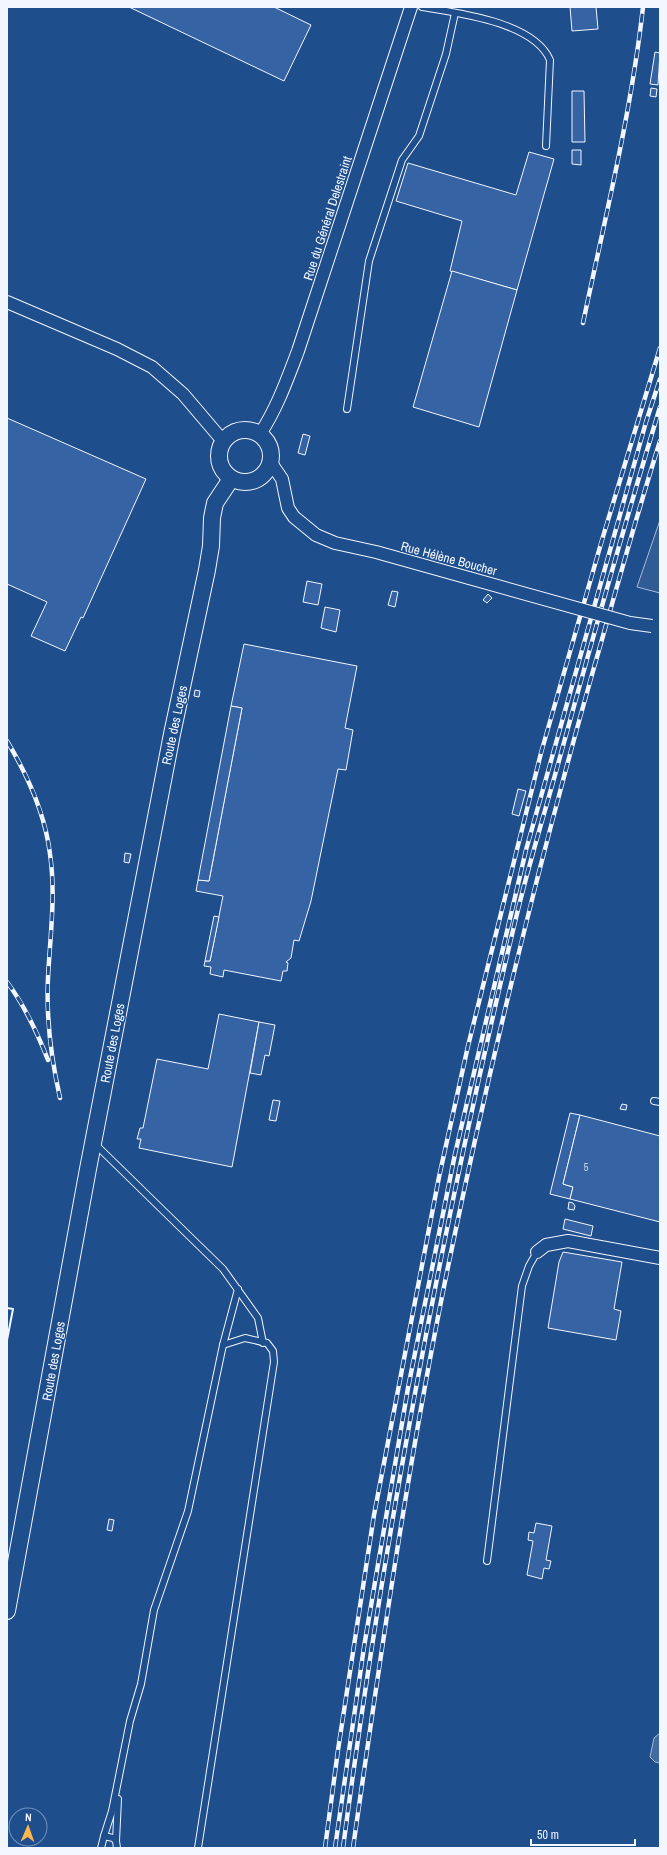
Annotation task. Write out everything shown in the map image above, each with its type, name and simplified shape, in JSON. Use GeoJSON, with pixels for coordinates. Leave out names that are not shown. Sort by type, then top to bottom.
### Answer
{"type":"FeatureCollection","features":[{"type":"Feature","properties":{"kind":"street","name":"Rue du Général Delestraint"},"geometry":{"type":"LineString","coordinates":[[260,434],[277,405],[298,351],[411,7]]}},
{"type":"Feature","properties":{"kind":"street"},"geometry":{"type":"LineString","coordinates":[[7,302],[117,349],[152,367],[184,394],[223,441]]}},
{"type":"Feature","properties":{"kind":"street"},"geometry":{"type":"LineString","coordinates":[[246,430],[260,434],[266,440],[271,452],[268,470],[260,478],[248,483],[235,481],[226,476],[220,467],[218,453],[223,441],[230,434],[238,431],[246,430]]}},
{"type":"Feature","properties":{"kind":"street","name":"Rue Hélène Boucher"},"geometry":{"type":"LineString","coordinates":[[270,463],[282,479],[288,508],[294,517],[316,535],[335,543],[376,552],[630,623],[656,625]]}},
{"type":"Feature","properties":{"kind":"street","name":"Route des Loges"},"geometry":{"type":"LineString","coordinates":[[7,1612],[93,1142],[172,734],[207,570],[211,546],[212,518],[215,503],[231,479]]}},
{"type":"Feature","properties":{"kind":"street"},"geometry":{"type":"LineString","coordinates":[[537,1252],[546,1245],[568,1242],[660,1258]]}},
{"type":"Feature","properties":{"kind":"lane"},"geometry":{"type":"LineString","coordinates":[[422,7],[475,16],[512,28],[535,41],[547,53],[550,60],[546,146]]}},
{"type":"Feature","properties":{"kind":"lane"},"geometry":{"type":"LineString","coordinates":[[348,409],[369,261],[402,160],[418,136],[446,54],[455,12]]}},
{"type":"Feature","properties":{"kind":"lane"},"geometry":{"type":"LineString","coordinates":[[93,1142],[214,1260],[238,1289],[258,1318],[263,1342]]}},
{"type":"Feature","properties":{"kind":"lane"},"geometry":{"type":"LineString","coordinates":[[487,1561],[522,1286],[529,1266],[537,1252]]}},
{"type":"Feature","properties":{"kind":"lane"},"geometry":{"type":"LineString","coordinates":[[101,1848],[112,1811],[130,1721],[141,1684],[154,1610],[188,1511],[224,1345],[238,1289]]}},
{"type":"Feature","properties":{"kind":"lane"},"geometry":{"type":"LineString","coordinates":[[198,1848],[274,1362],[273,1351],[267,1343],[245,1338],[224,1345]]}},
{"type":"Feature","properties":{"kind":"lane"},"geometry":{"type":"LineString","coordinates":[[117,1845],[118,1781]]}},
{"type":"Feature","properties":{"kind":"lane"},"geometry":{"type":"LineString","coordinates":[[104,1836],[113,1838],[117,1845]]}},
{"type":"Feature","properties":{"kind":"shaded area"},"geometry":{"type":"Polygon","coordinates":[[[660,520],[660,593],[637,587],[660,520]]]}},
{"type":"Feature","properties":{"kind":"shaded area"},"geometry":{"type":"Polygon","coordinates":[[[660,1733],[660,1763],[655,1762],[650,1757],[654,1738],[660,1733]]]}},
{"type":"Feature","properties":{"kind":"building"},"geometry":{"type":"Polygon","coordinates":[[[129,7],[274,7],[311,25],[284,81],[129,7]]]}},
{"type":"Feature","properties":{"kind":"building"},"geometry":{"type":"Polygon","coordinates":[[[570,7],[596,7],[598,29],[572,31],[570,7]]]}},
{"type":"Feature","properties":{"kind":"building"},"geometry":{"type":"Polygon","coordinates":[[[655,52],[660,53],[658,85],[650,84],[655,52]]]}},
{"type":"Feature","properties":{"kind":"building"},"geometry":{"type":"Polygon","coordinates":[[[651,88],[657,89],[656,97],[650,96],[651,88]]]}},
{"type":"Feature","properties":{"kind":"building"},"geometry":{"type":"Polygon","coordinates":[[[572,91],[584,91],[585,142],[572,142],[572,91]]]}},
{"type":"Feature","properties":{"kind":"building"},"geometry":{"type":"Polygon","coordinates":[[[572,150],[581,150],[581,165],[572,164],[572,150]]]}},
{"type":"Feature","properties":{"kind":"building"},"geometry":{"type":"Polygon","coordinates":[[[529,152],[554,159],[517,290],[450,271],[462,221],[396,201],[408,163],[516,195],[529,152]]]}},
{"type":"Feature","properties":{"kind":"building"},"geometry":{"type":"Polygon","coordinates":[[[452,271],[517,290],[479,427],[413,407],[452,271]]]}},
{"type":"Feature","properties":{"kind":"building"},"geometry":{"type":"Polygon","coordinates":[[[7,418],[146,479],[83,618],[81,617],[65,651],[31,636],[47,602],[7,584],[7,418]]]}},
{"type":"Feature","properties":{"kind":"building"},"geometry":{"type":"Polygon","coordinates":[[[303,434],[310,436],[305,455],[298,453],[303,434]]]}},
{"type":"Feature","properties":{"kind":"building"},"geometry":{"type":"Polygon","coordinates":[[[307,581],[322,584],[318,605],[303,602],[307,581]]]}},
{"type":"Feature","properties":{"kind":"building"},"geometry":{"type":"Polygon","coordinates":[[[392,591],[398,592],[395,607],[388,605],[392,591]]]}},
{"type":"Feature","properties":{"kind":"building"},"geometry":{"type":"Polygon","coordinates":[[[488,594],[492,598],[487,603],[483,600],[488,594]]]}},
{"type":"Feature","properties":{"kind":"building"},"geometry":{"type":"Polygon","coordinates":[[[325,607],[340,610],[336,632],[321,628],[325,607]]]}},
{"type":"Feature","properties":{"kind":"building"},"geometry":{"type":"Polygon","coordinates":[[[244,644],[357,666],[345,728],[353,730],[346,770],[338,769],[311,901],[299,941],[294,940],[291,958],[286,962],[288,963],[287,971],[283,971],[281,981],[224,970],[223,977],[210,974],[211,967],[204,966],[205,961],[210,961],[223,896],[196,891],[198,880],[209,881],[242,708],[231,706],[244,644]]]}},
{"type":"Feature","properties":{"kind":"building"},"geometry":{"type":"Polygon","coordinates":[[[195,690],[200,691],[199,697],[194,696],[195,690]]]}},
{"type":"Feature","properties":{"kind":"building"},"geometry":{"type":"Polygon","coordinates":[[[231,706],[242,708],[209,881],[198,880],[231,706]]]}},
{"type":"Feature","properties":{"kind":"building"},"geometry":{"type":"Polygon","coordinates":[[[518,789],[526,791],[519,816],[512,814],[518,789]]]}},
{"type":"Feature","properties":{"kind":"building"},"geometry":{"type":"Polygon","coordinates":[[[125,853],[131,854],[129,863],[124,862],[125,853]]]}},
{"type":"Feature","properties":{"kind":"building"},"geometry":{"type":"Polygon","coordinates":[[[214,916],[219,917],[210,961],[205,961],[214,916]]]}},
{"type":"Feature","properties":{"kind":"building"},"geometry":{"type":"Polygon","coordinates":[[[219,1014],[259,1022],[232,1167],[139,1148],[141,1139],[137,1139],[140,1128],[143,1128],[157,1059],[208,1069],[219,1014]]]}},
{"type":"Feature","properties":{"kind":"building"},"geometry":{"type":"Polygon","coordinates":[[[259,1022],[275,1025],[269,1056],[265,1055],[261,1075],[250,1073],[259,1022]]]}},
{"type":"Feature","properties":{"kind":"building"},"geometry":{"type":"Polygon","coordinates":[[[273,1100],[280,1101],[276,1121],[269,1120],[273,1100]]]}},
{"type":"Feature","properties":{"kind":"building"},"geometry":{"type":"Polygon","coordinates":[[[622,1104],[627,1105],[626,1110],[620,1109],[622,1104]]]}},
{"type":"Feature","properties":{"kind":"building"},"geometry":{"type":"Polygon","coordinates":[[[570,1113],[580,1115],[563,1184],[573,1187],[570,1199],[550,1194],[570,1113]]]}},
{"type":"Feature","properties":{"kind":"building"},"geometry":{"type":"Polygon","coordinates":[[[580,1115],[660,1136],[660,1222],[570,1199],[573,1187],[563,1184],[580,1115]]]}},
{"type":"Feature","properties":{"kind":"building"},"geometry":{"type":"Polygon","coordinates":[[[569,1202],[573,1203],[575,1206],[574,1210],[568,1209],[569,1202]]]}},
{"type":"Feature","properties":{"kind":"building"},"geometry":{"type":"Polygon","coordinates":[[[565,1219],[593,1226],[591,1236],[563,1229],[565,1219]]]}},
{"type":"Feature","properties":{"kind":"building"},"geometry":{"type":"Polygon","coordinates":[[[563,1252],[622,1262],[614,1309],[621,1311],[616,1340],[548,1328],[559,1262],[563,1252]]]}},
{"type":"Feature","properties":{"kind":"building"},"geometry":{"type":"Polygon","coordinates":[[[109,1519],[114,1520],[112,1531],[107,1530],[109,1519]]]}},
{"type":"Feature","properties":{"kind":"building"},"geometry":{"type":"Polygon","coordinates":[[[536,1523],[552,1526],[546,1560],[551,1561],[549,1569],[544,1568],[542,1579],[527,1575],[533,1541],[528,1540],[529,1532],[534,1533],[536,1523]]]}},
{"type":"Feature","properties":{"kind":"railway"},"geometry":{"type":"LineString","coordinates":[[583,323],[625,126],[643,7]]}},
{"type":"Feature","properties":{"kind":"railway"},"geometry":{"type":"LineString","coordinates":[[325,1848],[338,1750],[374,1515],[439,1177],[468,1046],[541,753],[602,540],[660,348]]}},
{"type":"Feature","properties":{"kind":"railway"},"geometry":{"type":"LineString","coordinates":[[335,1848],[364,1647],[408,1388],[455,1154],[526,850],[646,422],[660,379]]}},
{"type":"Feature","properties":{"kind":"railway"},"geometry":{"type":"LineString","coordinates":[[343,1848],[359,1731],[396,1499],[439,1267],[488,1037],[531,860],[660,407]]}},
{"type":"Feature","properties":{"kind":"railway"},"geometry":{"type":"LineString","coordinates":[[353,1848],[408,1481],[449,1262],[481,1113],[553,818],[642,498],[660,441]]}},
{"type":"Feature","properties":{"kind":"railway"},"geometry":{"type":"LineString","coordinates":[[7,741],[29,781],[40,809],[48,839],[52,869],[53,900],[48,978],[48,1008],[52,1053],[60,1098]]}},
{"type":"Feature","properties":{"kind":"railway"},"geometry":{"type":"LineString","coordinates":[[7,982],[30,1020],[48,1060]]}},
{"type":"Feature","properties":{"kind":"wall"},"geometry":{"type":"LineString","coordinates":[[7,1308],[13,1309],[7,1340]]}}]}
